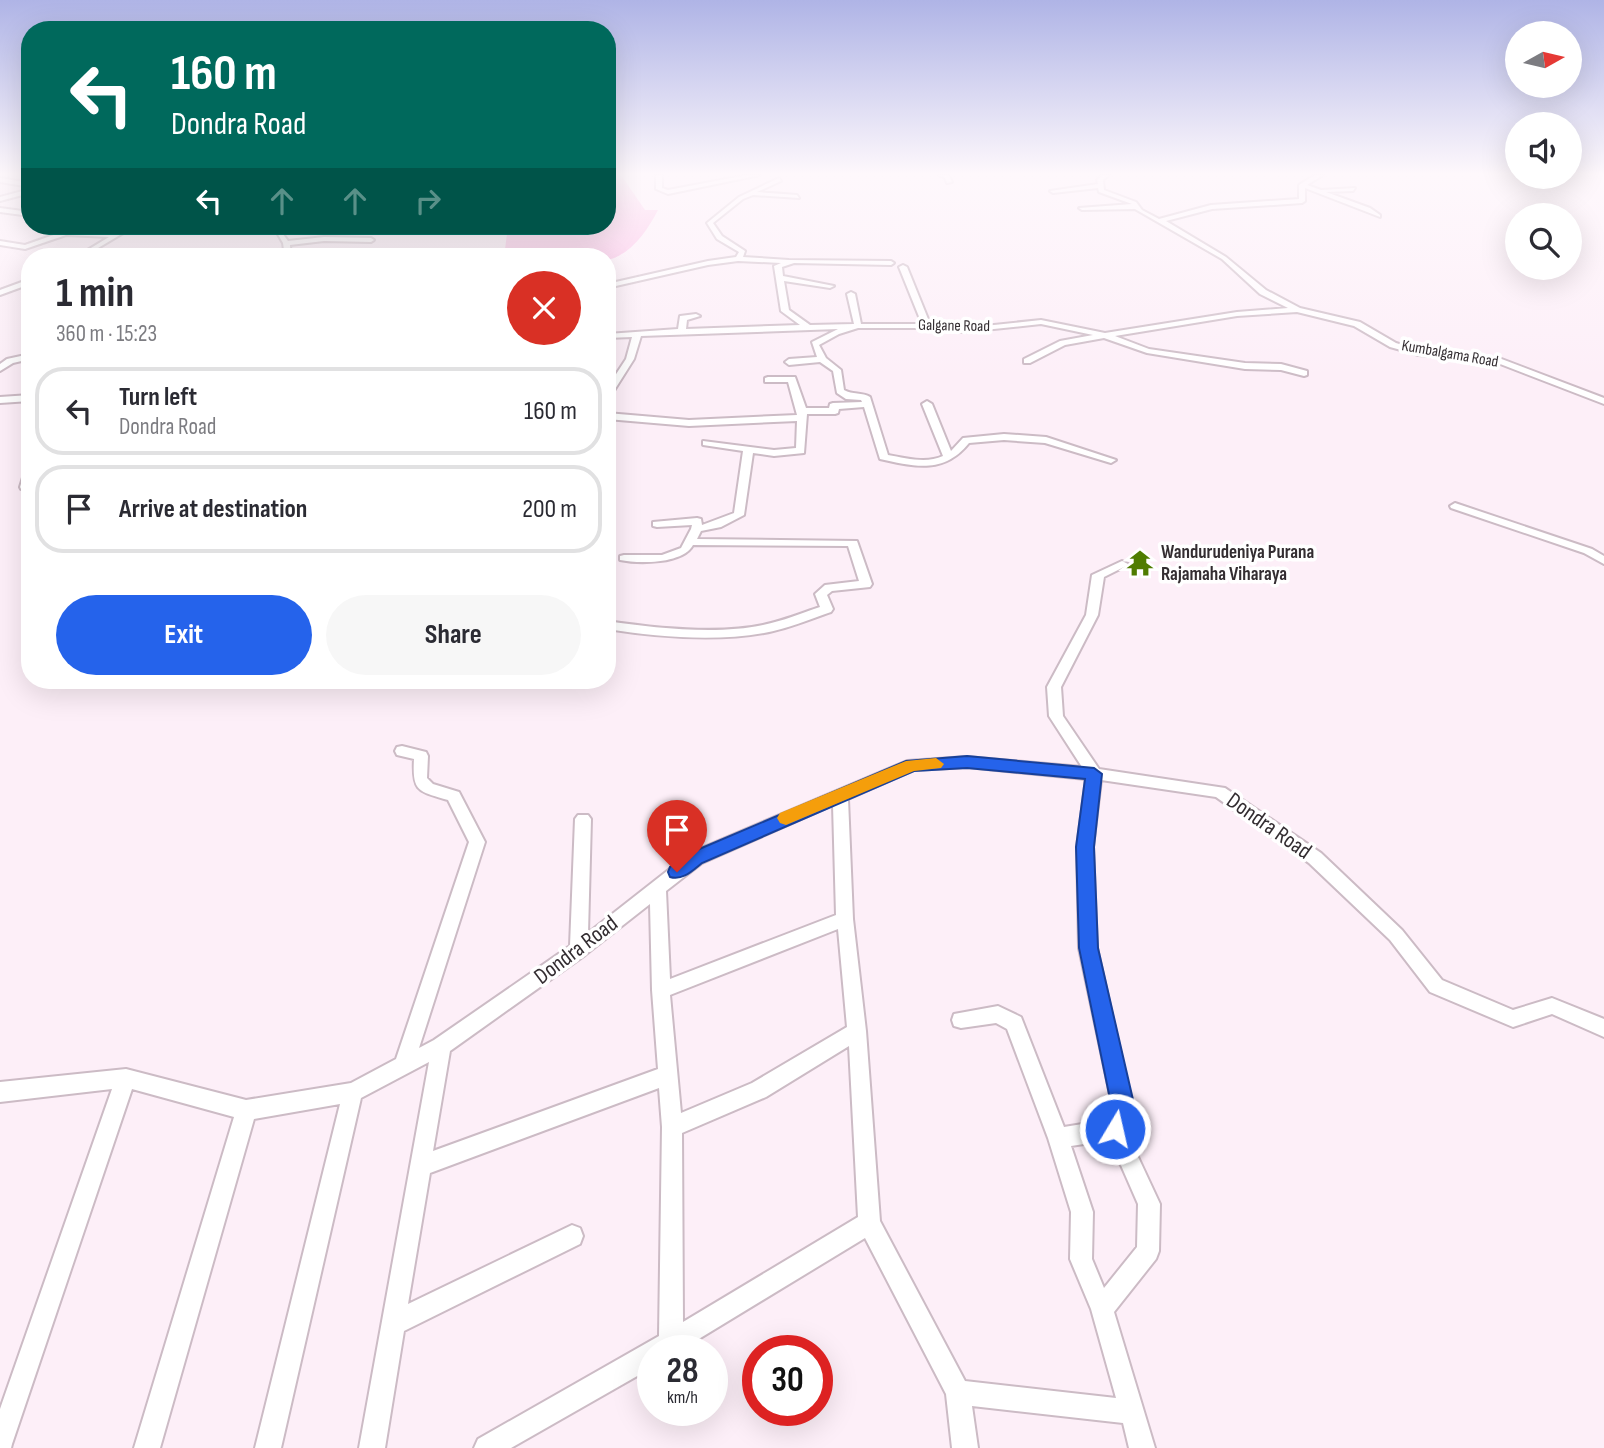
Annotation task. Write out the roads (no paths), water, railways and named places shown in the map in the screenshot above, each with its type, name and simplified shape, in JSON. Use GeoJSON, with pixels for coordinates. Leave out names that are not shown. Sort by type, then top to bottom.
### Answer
{"type":"FeatureCollection","features":[{"type":"Feature","properties":{"kind":"street"},"geometry":{"type":"LineString","coordinates":[[0,243],[25,247],[36,243]]}},
{"type":"Feature","properties":{"kind":"street"},"geometry":{"type":"LineString","coordinates":[[287,248],[286,243],[290,243]]}},
{"type":"Feature","properties":{"kind":"street"},"geometry":{"type":"LineString","coordinates":[[729,243],[743,252],[738,259]]}},
{"type":"Feature","properties":{"kind":"street","name":"Kumbalgama Road"},"geometry":{"type":"LineString","coordinates":[[1192,243],[1224,258],[1263,292],[1297,310],[1357,324],[1394,345],[1422,353],[1496,360],[1604,401]]}},
{"type":"Feature","properties":{"kind":"street"},"geometry":{"type":"LineString","coordinates":[[616,284],[708,262],[738,259],[891,262]]}},
{"type":"Feature","properties":{"kind":"street"},"geometry":{"type":"LineString","coordinates":[[794,261],[778,266],[785,311],[809,327],[822,359],[837,370],[840,391],[849,397],[865,397],[884,457],[941,463],[958,453],[966,440],[1004,438],[1046,440],[1111,460]]}},
{"type":"Feature","properties":{"kind":"street"},"geometry":{"type":"LineString","coordinates":[[903,267],[927,323],[924,326]]}},
{"type":"Feature","properties":{"kind":"street"},"geometry":{"type":"LineString","coordinates":[[781,278],[830,286]]}},
{"type":"Feature","properties":{"kind":"street"},"geometry":{"type":"LineString","coordinates":[[0,293],[21,285]]}},
{"type":"Feature","properties":{"kind":"street"},"geometry":{"type":"LineString","coordinates":[[816,344],[836,332],[858,326],[850,294]]}},
{"type":"Feature","properties":{"kind":"street","name":"Galgane Road"},"geometry":{"type":"LineString","coordinates":[[616,336],[858,326],[924,326],[965,330],[1041,322],[1105,335],[1237,314],[1297,310]]}},
{"type":"Feature","properties":{"kind":"street"},"geometry":{"type":"LineString","coordinates":[[682,332],[683,318],[696,316]]}},
{"type":"Feature","properties":{"kind":"street"},"geometry":{"type":"LineString","coordinates":[[616,381],[630,359],[637,335]]}},
{"type":"Feature","properties":{"kind":"street"},"geometry":{"type":"LineString","coordinates":[[1027,361],[1063,343],[1082,337],[1105,335],[1147,351],[1245,366],[1281,367],[1304,373]]}},
{"type":"Feature","properties":{"kind":"street"},"geometry":{"type":"LineString","coordinates":[[0,368],[10,361],[21,358]]}},
{"type":"Feature","properties":{"kind":"street"},"geometry":{"type":"LineString","coordinates":[[706,443],[774,453],[801,452],[802,415],[788,359],[822,359]]}},
{"type":"Feature","properties":{"kind":"street"},"geometry":{"type":"LineString","coordinates":[[768,380],[792,379]]}},
{"type":"Feature","properties":{"kind":"street"},"geometry":{"type":"LineString","coordinates":[[0,400],[21,399]]}},
{"type":"Feature","properties":{"kind":"street"},"geometry":{"type":"LineString","coordinates":[[616,417],[689,423],[802,415],[835,411],[833,406],[867,404]]}},
{"type":"Feature","properties":{"kind":"street"},"geometry":{"type":"LineString","coordinates":[[927,404],[949,458]]}},
{"type":"Feature","properties":{"kind":"street"},"geometry":{"type":"LineString","coordinates":[[697,529],[717,525],[739,515],[748,450]]}},
{"type":"Feature","properties":{"kind":"street"},"geometry":{"type":"LineString","coordinates":[[1455,506],[1588,551],[1604,561]]}},
{"type":"Feature","properties":{"kind":"street"},"geometry":{"type":"LineString","coordinates":[[624,558],[663,558],[685,550],[697,529],[697,521],[657,524]]}},
{"type":"Feature","properties":{"kind":"street"},"geometry":{"type":"LineString","coordinates":[[616,626],[660,633],[765,629],[827,609],[821,594],[829,588],[866,584],[853,543],[690,542]]}},
{"type":"Feature","properties":{"kind":"street"},"geometry":{"type":"LineString","coordinates":[[1102,1309],[1148,1251],[1149,1204],[1115,1129],[1122,1104],[1088,948],[1085,847],[1094,774],[1056,716],[1054,687],[1093,615],[1098,575],[1122,564]]}},
{"type":"Feature","properties":{"kind":"street"},"geometry":{"type":"LineString","coordinates":[[402,751],[421,756],[420,780],[428,788],[454,796],[477,842],[404,1065]]}},
{"type":"Feature","properties":{"kind":"street","name":"Dondra Road"},"geometry":{"type":"LineString","coordinates":[[0,1092],[126,1078],[246,1110],[353,1092],[441,1045],[579,950],[696,858],[912,765],[967,762],[1094,774],[1220,792],[1315,858],[1396,935],[1436,985],[1513,1020],[1552,1006],[1604,1028]]}},
{"type":"Feature","properties":{"kind":"street"},"geometry":{"type":"LineString","coordinates":[[840,794],[845,919],[857,1031],[869,1223],[958,1391],[965,1448]]}},
{"type":"Feature","properties":{"kind":"street"},"geometry":{"type":"LineString","coordinates":[[579,950],[583,818]]}},
{"type":"Feature","properties":{"kind":"street"},"geometry":{"type":"LineString","coordinates":[[658,886],[661,990],[672,1127],[662,1335]]}},
{"type":"Feature","properties":{"kind":"street"},"geometry":{"type":"LineString","coordinates":[[661,990],[845,919]]}},
{"type":"Feature","properties":{"kind":"street"},"geometry":{"type":"LineString","coordinates":[[961,1020],[998,1014],[1014,1023],[1058,1138],[1082,1212],[1081,1259],[1102,1309],[1142,1448]]}},
{"type":"Feature","properties":{"kind":"street"},"geometry":{"type":"LineString","coordinates":[[672,1127],[758,1090],[857,1031]]}},
{"type":"Feature","properties":{"kind":"street"},"geometry":{"type":"LineString","coordinates":[[372,1448],[441,1045]]}},
{"type":"Feature","properties":{"kind":"street"},"geometry":{"type":"LineString","coordinates":[[421,1166],[668,1075]]}},
{"type":"Feature","properties":{"kind":"street"},"geometry":{"type":"LineString","coordinates":[[0,1444],[126,1078]]}},
{"type":"Feature","properties":{"kind":"street"},"geometry":{"type":"LineString","coordinates":[[268,1448],[353,1092]]}},
{"type":"Feature","properties":{"kind":"street"},"geometry":{"type":"LineString","coordinates":[[148,1448],[246,1110]]}},
{"type":"Feature","properties":{"kind":"street"},"geometry":{"type":"LineString","coordinates":[[1058,1138],[1115,1129]]}},
{"type":"Feature","properties":{"kind":"street"},"geometry":{"type":"LineString","coordinates":[[684,1335],[869,1223]]}},
{"type":"Feature","properties":{"kind":"street"},"geometry":{"type":"LineString","coordinates":[[394,1324],[572,1236]]}},
{"type":"Feature","properties":{"kind":"street"},"geometry":{"type":"LineString","coordinates":[[487,1448],[637,1363]]}},
{"type":"Feature","properties":{"kind":"street"},"geometry":{"type":"LineString","coordinates":[[958,1391],[1132,1412]]}},
{"type":"Feature","properties":{"kind":"place","name":"Wandurudeniya Purana Rajamaha Viharaya"},"geometry":{"type":"Point","coordinates":[1140,563]}}]}
